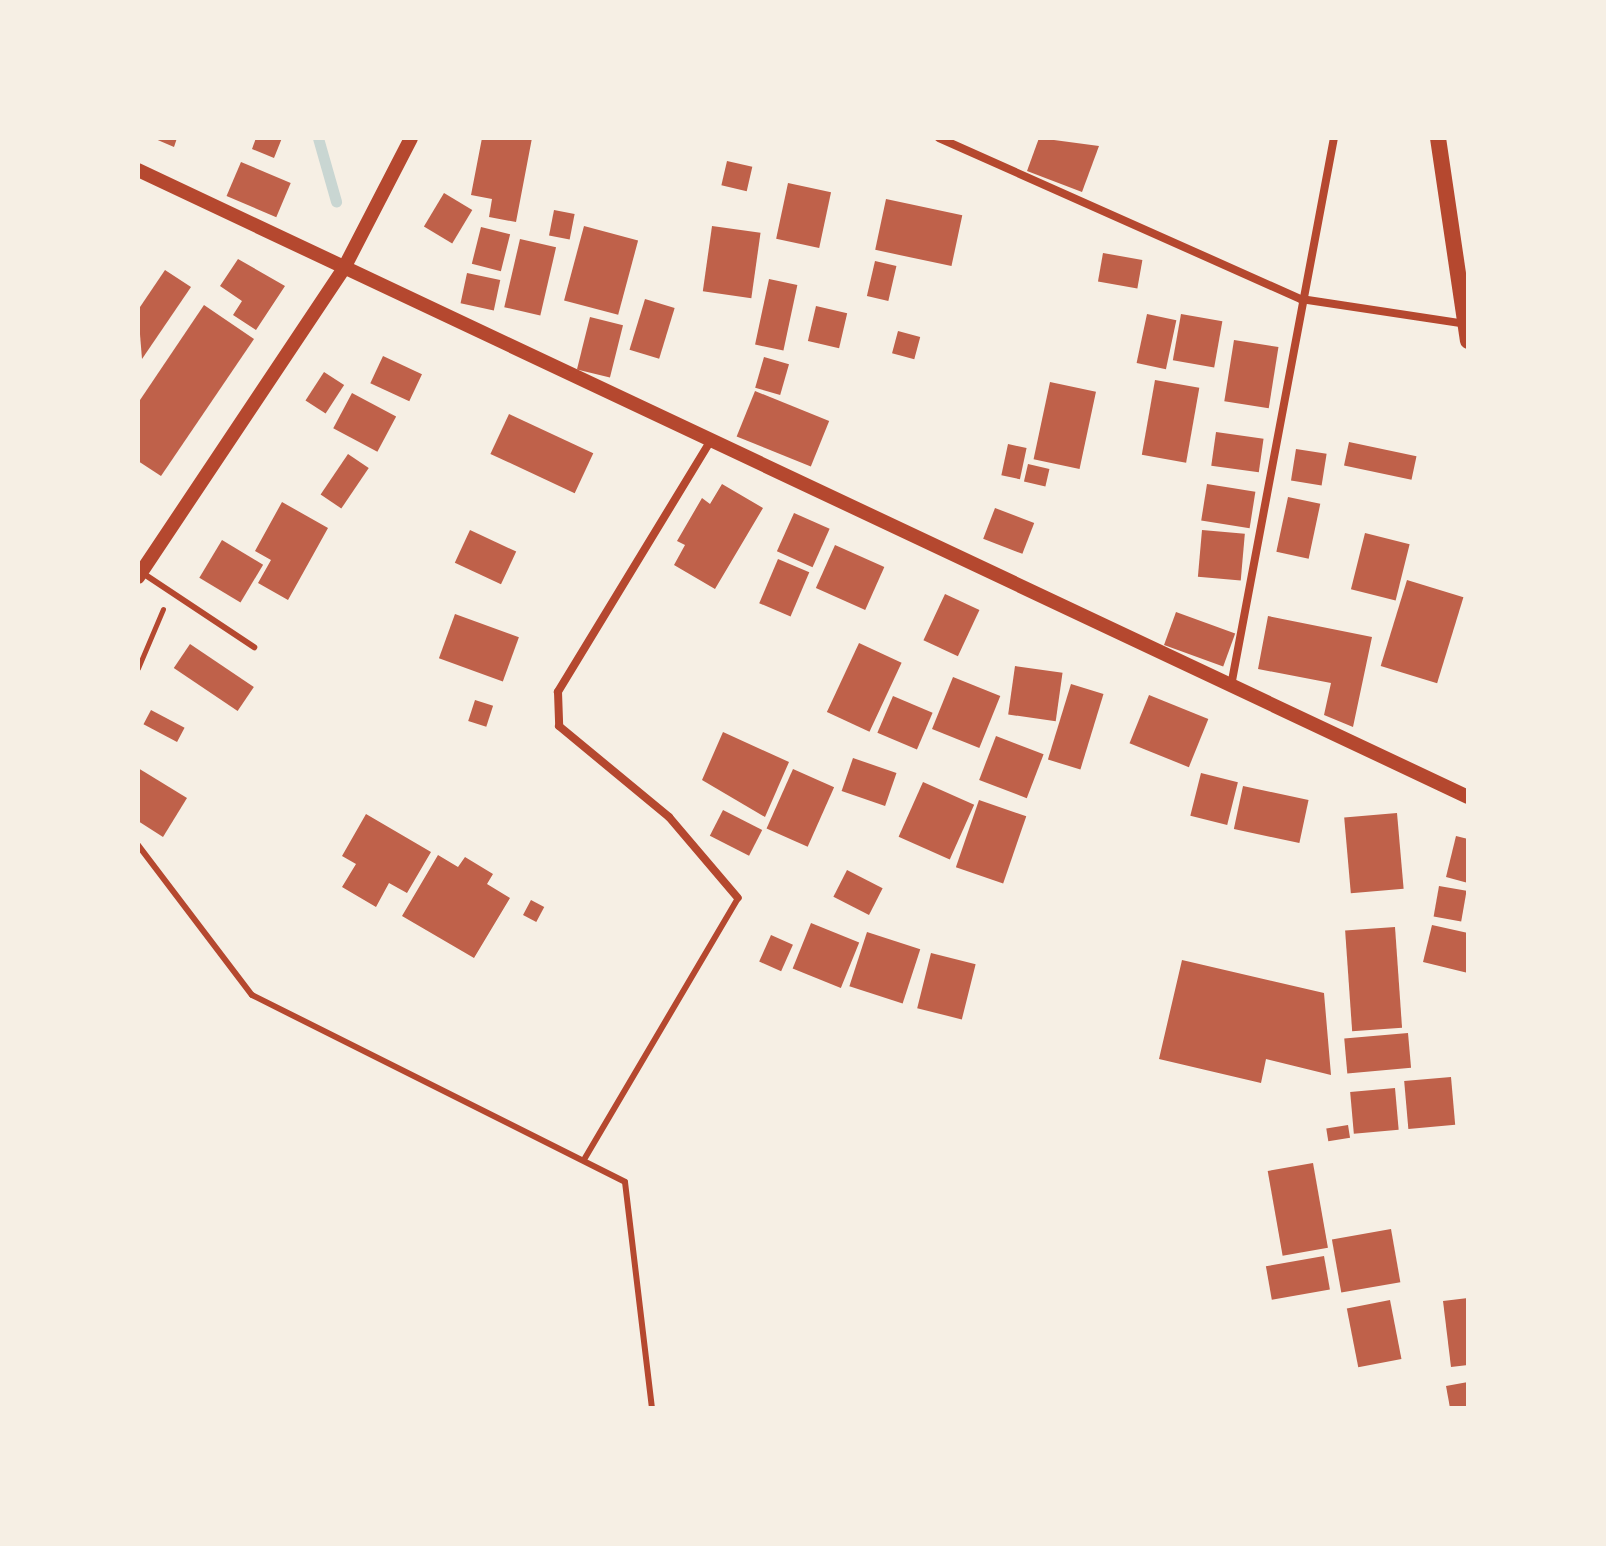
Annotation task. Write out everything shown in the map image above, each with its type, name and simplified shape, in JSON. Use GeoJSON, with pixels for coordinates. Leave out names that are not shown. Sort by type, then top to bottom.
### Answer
{"type":"FeatureCollection","features":[{"type":"Feature","properties":{"kind":"main road"},"geometry":{"type":"LineString","coordinates":[[1438,138],[1467,329]]}},
{"type":"Feature","properties":{"kind":"street"},"geometry":{"type":"LineString","coordinates":[[140,574],[343,270],[411,138]]}},
{"type":"Feature","properties":{"kind":"street"},"geometry":{"type":"LineString","coordinates":[[939,138],[1301,299],[1467,329]]}},
{"type":"Feature","properties":{"kind":"street"},"geometry":{"type":"LineString","coordinates":[[1230,690],[1301,299],[1334,138]]}},
{"type":"Feature","properties":{"kind":"street"},"geometry":{"type":"LineString","coordinates":[[138,170],[708,445],[1230,690],[1468,797]]}},
{"type":"Feature","properties":{"kind":"street"},"geometry":{"type":"LineString","coordinates":[[708,445],[558,692],[559,726],[669,817],[738,898]]}},
{"type":"Feature","properties":{"kind":"lane"},"geometry":{"type":"LineString","coordinates":[[140,574],[254,647]]}},
{"type":"Feature","properties":{"kind":"lane"},"geometry":{"type":"LineString","coordinates":[[138,845],[252,995],[585,1158],[625,1182],[652,1408]]}},
{"type":"Feature","properties":{"kind":"lane"},"geometry":{"type":"LineString","coordinates":[[585,1158],[738,898]]}},
{"type":"Feature","properties":{"kind":"path"},"geometry":{"type":"LineString","coordinates":[[138,668],[171,594]]}},
{"type":"Feature","properties":{"kind":"building"},"geometry":{"type":"Polygon","coordinates":[[[153,138],[177,138],[174,147],[153,138]]]}},
{"type":"Feature","properties":{"kind":"building"},"geometry":{"type":"Polygon","coordinates":[[[256,138],[282,138],[274,158],[252,149],[256,138]]]}},
{"type":"Feature","properties":{"kind":"building"},"geometry":{"type":"Polygon","coordinates":[[[482,138],[532,138],[516,222],[489,217],[492,199],[471,195],[482,138]]]}},
{"type":"Feature","properties":{"kind":"building"},"geometry":{"type":"Polygon","coordinates":[[[1039,138],[1099,146],[1082,192],[1027,171],[1039,138]]]}},
{"type":"Feature","properties":{"kind":"building"},"geometry":{"type":"Polygon","coordinates":[[[727,161],[752,167],[747,191],[721,185],[727,161]]]}},
{"type":"Feature","properties":{"kind":"building"},"geometry":{"type":"Polygon","coordinates":[[[241,162],[291,183],[276,217],[227,196],[241,162]]]}},
{"type":"Feature","properties":{"kind":"building"},"geometry":{"type":"Polygon","coordinates":[[[788,183],[831,192],[819,248],[776,239],[788,183]]]}},
{"type":"Feature","properties":{"kind":"building"},"geometry":{"type":"Polygon","coordinates":[[[444,193],[472,210],[452,243],[424,226],[444,193]]]}},
{"type":"Feature","properties":{"kind":"building"},"geometry":{"type":"Polygon","coordinates":[[[886,199],[962,215],[951,266],[875,250],[886,199]]]}},
{"type":"Feature","properties":{"kind":"building"},"geometry":{"type":"Polygon","coordinates":[[[554,210],[575,214],[570,240],[549,236],[554,210]]]}},
{"type":"Feature","properties":{"kind":"building"},"geometry":{"type":"Polygon","coordinates":[[[584,226],[638,240],[618,315],[564,300],[584,226]]]}},
{"type":"Feature","properties":{"kind":"building"},"geometry":{"type":"Polygon","coordinates":[[[712,226],[761,233],[751,298],[703,291],[712,226]]]}},
{"type":"Feature","properties":{"kind":"building"},"geometry":{"type":"Polygon","coordinates":[[[481,227],[510,234],[501,271],[472,264],[481,227]]]}},
{"type":"Feature","properties":{"kind":"building"},"geometry":{"type":"Polygon","coordinates":[[[520,239],[556,247],[540,316],[504,307],[520,239]]]}},
{"type":"Feature","properties":{"kind":"building"},"geometry":{"type":"Polygon","coordinates":[[[1103,253],[1142,260],[1137,289],[1098,282],[1103,253]]]}},
{"type":"Feature","properties":{"kind":"building"},"geometry":{"type":"Polygon","coordinates":[[[238,259],[285,286],[256,330],[233,315],[242,301],[220,286],[238,259]]]}},
{"type":"Feature","properties":{"kind":"building"},"geometry":{"type":"Polygon","coordinates":[[[875,261],[896,266],[888,301],[867,296],[875,261]]]}},
{"type":"Feature","properties":{"kind":"building"},"geometry":{"type":"Polygon","coordinates":[[[165,270],[191,287],[142,359],[138,310],[165,270]]]}},
{"type":"Feature","properties":{"kind":"building"},"geometry":{"type":"Polygon","coordinates":[[[467,273],[500,280],[494,310],[461,303],[467,273]]]}},
{"type":"Feature","properties":{"kind":"building"},"geometry":{"type":"Polygon","coordinates":[[[769,279],[797,285],[783,351],[755,345],[769,279]]]}},
{"type":"Feature","properties":{"kind":"building"},"geometry":{"type":"Polygon","coordinates":[[[645,299],[675,308],[659,359],[630,350],[645,299]]]}},
{"type":"Feature","properties":{"kind":"building"},"geometry":{"type":"Polygon","coordinates":[[[204,305],[254,339],[161,476],[138,461],[138,403],[204,305]]]}},
{"type":"Feature","properties":{"kind":"building"},"geometry":{"type":"Polygon","coordinates":[[[816,306],[847,313],[839,348],[808,341],[816,306]]]}},
{"type":"Feature","properties":{"kind":"building"},"geometry":{"type":"Polygon","coordinates":[[[1147,314],[1176,320],[1166,369],[1137,363],[1147,314]]]}},
{"type":"Feature","properties":{"kind":"building"},"geometry":{"type":"Polygon","coordinates":[[[1181,314],[1222,321],[1214,368],[1173,360],[1181,314]]]}},
{"type":"Feature","properties":{"kind":"building"},"geometry":{"type":"Polygon","coordinates":[[[590,317],[623,325],[610,378],[577,369],[590,317]]]}},
{"type":"Feature","properties":{"kind":"building"},"geometry":{"type":"Polygon","coordinates":[[[898,331],[920,337],[914,359],[892,353],[898,331]]]}},
{"type":"Feature","properties":{"kind":"building"},"geometry":{"type":"Polygon","coordinates":[[[1234,340],[1278,347],[1269,408],[1224,401],[1234,340]]]}},
{"type":"Feature","properties":{"kind":"building"},"geometry":{"type":"Polygon","coordinates":[[[383,356],[422,374],[409,401],[370,383],[383,356]]]}},
{"type":"Feature","properties":{"kind":"building"},"geometry":{"type":"Polygon","coordinates":[[[764,357],[789,364],[780,395],[755,388],[764,357]]]}},
{"type":"Feature","properties":{"kind":"building"},"geometry":{"type":"Polygon","coordinates":[[[324,372],[344,385],[326,414],[305,401],[324,372]]]}},
{"type":"Feature","properties":{"kind":"building"},"geometry":{"type":"Polygon","coordinates":[[[1155,380],[1199,388],[1186,463],[1142,455],[1155,380]]]}},
{"type":"Feature","properties":{"kind":"building"},"geometry":{"type":"Polygon","coordinates":[[[1050,382],[1096,392],[1080,469],[1034,459],[1050,382]]]}},
{"type":"Feature","properties":{"kind":"building"},"geometry":{"type":"Polygon","coordinates":[[[755,391],[829,421],[811,466],[737,436],[755,391]]]}},
{"type":"Feature","properties":{"kind":"building"},"geometry":{"type":"Polygon","coordinates":[[[352,393],[396,416],[377,452],[333,428],[352,393]]]}},
{"type":"Feature","properties":{"kind":"building"},"geometry":{"type":"Polygon","coordinates":[[[509,414],[593,453],[575,493],[490,454],[509,414]]]}},
{"type":"Feature","properties":{"kind":"building"},"geometry":{"type":"Polygon","coordinates":[[[1216,432],[1264,439],[1259,472],[1211,466],[1216,432]]]}},
{"type":"Feature","properties":{"kind":"building"},"geometry":{"type":"Polygon","coordinates":[[[1349,442],[1416,456],[1412,480],[1344,465],[1349,442]]]}},
{"type":"Feature","properties":{"kind":"building"},"geometry":{"type":"Polygon","coordinates":[[[1008,444],[1027,448],[1020,479],[1001,475],[1008,444]]]}},
{"type":"Feature","properties":{"kind":"building"},"geometry":{"type":"Polygon","coordinates":[[[1296,449],[1327,454],[1322,485],[1291,481],[1296,449]]]}},
{"type":"Feature","properties":{"kind":"building"},"geometry":{"type":"Polygon","coordinates":[[[348,454],[369,468],[341,509],[321,495],[348,454]]]}},
{"type":"Feature","properties":{"kind":"building"},"geometry":{"type":"Polygon","coordinates":[[[1028,464],[1049,469],[1045,486],[1024,482],[1028,464]]]}},
{"type":"Feature","properties":{"kind":"building"},"geometry":{"type":"Polygon","coordinates":[[[722,484],[763,508],[715,589],[674,565],[685,545],[677,541],[702,498],[710,504],[722,484]]]}},
{"type":"Feature","properties":{"kind":"building"},"geometry":{"type":"Polygon","coordinates":[[[1207,484],[1255,492],[1250,528],[1201,521],[1207,484]]]}},
{"type":"Feature","properties":{"kind":"building"},"geometry":{"type":"Polygon","coordinates":[[[1288,497],[1320,504],[1309,559],[1276,552],[1288,497]]]}},
{"type":"Feature","properties":{"kind":"building"},"geometry":{"type":"Polygon","coordinates":[[[282,502],[328,528],[288,600],[258,583],[271,560],[255,551],[282,502]]]}},
{"type":"Feature","properties":{"kind":"building"},"geometry":{"type":"Polygon","coordinates":[[[995,508],[1034,523],[1022,554],[983,539],[995,508]]]}},
{"type":"Feature","properties":{"kind":"building"},"geometry":{"type":"Polygon","coordinates":[[[794,513],[830,529],[813,567],[777,551],[794,513]]]}},
{"type":"Feature","properties":{"kind":"building"},"geometry":{"type":"Polygon","coordinates":[[[470,530],[516,552],[501,584],[455,563],[470,530]]]}},
{"type":"Feature","properties":{"kind":"building"},"geometry":{"type":"Polygon","coordinates":[[[1202,530],[1245,534],[1241,581],[1198,577],[1202,530]]]}},
{"type":"Feature","properties":{"kind":"building"},"geometry":{"type":"Polygon","coordinates":[[[1365,533],[1410,544],[1396,600],[1351,589],[1365,533]]]}},
{"type":"Feature","properties":{"kind":"building"},"geometry":{"type":"Polygon","coordinates":[[[222,540],[263,565],[240,602],[199,578],[222,540]]]}},
{"type":"Feature","properties":{"kind":"building"},"geometry":{"type":"Polygon","coordinates":[[[835,545],[884,567],[865,610],[816,588],[835,545]]]}},
{"type":"Feature","properties":{"kind":"building"},"geometry":{"type":"Polygon","coordinates":[[[778,559],[809,572],[791,616],[759,603],[778,559]]]}},
{"type":"Feature","properties":{"kind":"building"},"geometry":{"type":"Polygon","coordinates":[[[1407,580],[1463,597],[1437,683],[1381,666],[1407,580]]]}},
{"type":"Feature","properties":{"kind":"building"},"geometry":{"type":"Polygon","coordinates":[[[945,594],[979,610],[958,656],[923,640],[945,594]]]}},
{"type":"Feature","properties":{"kind":"building"},"geometry":{"type":"Polygon","coordinates":[[[1176,612],[1235,634],[1223,666],[1164,645],[1176,612]]]}},
{"type":"Feature","properties":{"kind":"building"},"geometry":{"type":"Polygon","coordinates":[[[455,614],[519,637],[503,681],[439,658],[455,614]]]}},
{"type":"Feature","properties":{"kind":"building"},"geometry":{"type":"Polygon","coordinates":[[[1268,616],[1372,637],[1353,727],[1324,715],[1331,683],[1258,669],[1268,616]]]}},
{"type":"Feature","properties":{"kind":"building"},"geometry":{"type":"Polygon","coordinates":[[[859,643],[902,663],[869,732],[827,712],[859,643]]]}},
{"type":"Feature","properties":{"kind":"building"},"geometry":{"type":"Polygon","coordinates":[[[190,644],[254,687],[238,711],[174,668],[190,644]]]}},
{"type":"Feature","properties":{"kind":"building"},"geometry":{"type":"Polygon","coordinates":[[[1015,666],[1063,673],[1056,721],[1008,715],[1015,666]]]}},
{"type":"Feature","properties":{"kind":"building"},"geometry":{"type":"Polygon","coordinates":[[[953,677],[1000,696],[979,748],[932,729],[953,677]]]}},
{"type":"Feature","properties":{"kind":"building"},"geometry":{"type":"Polygon","coordinates":[[[1071,684],[1104,694],[1080,769],[1048,760],[1071,684]]]}},
{"type":"Feature","properties":{"kind":"building"},"geometry":{"type":"Polygon","coordinates":[[[1149,695],[1208,719],[1189,767],[1130,743],[1149,695]]]}},
{"type":"Feature","properties":{"kind":"building"},"geometry":{"type":"Polygon","coordinates":[[[893,696],[933,713],[917,750],[877,733],[893,696]]]}},
{"type":"Feature","properties":{"kind":"building"},"geometry":{"type":"Polygon","coordinates":[[[475,700],[493,706],[486,727],[468,721],[475,700]]]}},
{"type":"Feature","properties":{"kind":"building"},"geometry":{"type":"Polygon","coordinates":[[[151,710],[185,728],[177,742],[143,724],[151,710]]]}},
{"type":"Feature","properties":{"kind":"building"},"geometry":{"type":"Polygon","coordinates":[[[723,732],[789,762],[765,817],[702,780],[723,732]]]}},
{"type":"Feature","properties":{"kind":"building"},"geometry":{"type":"Polygon","coordinates":[[[996,736],[1044,754],[1027,798],[979,780],[996,736]]]}},
{"type":"Feature","properties":{"kind":"building"},"geometry":{"type":"Polygon","coordinates":[[[853,758],[896,773],[885,806],[842,791],[853,758]]]}},
{"type":"Feature","properties":{"kind":"building"},"geometry":{"type":"Polygon","coordinates":[[[138,768],[187,798],[163,837],[138,821],[138,768]]]}},
{"type":"Feature","properties":{"kind":"building"},"geometry":{"type":"Polygon","coordinates":[[[793,769],[834,787],[808,847],[767,828],[793,769]]]}},
{"type":"Feature","properties":{"kind":"building"},"geometry":{"type":"Polygon","coordinates":[[[1201,773],[1238,782],[1227,825],[1190,816],[1201,773]]]}},
{"type":"Feature","properties":{"kind":"building"},"geometry":{"type":"Polygon","coordinates":[[[923,782],[974,805],[950,860],[899,837],[923,782]]]}},
{"type":"Feature","properties":{"kind":"building"},"geometry":{"type":"Polygon","coordinates":[[[1243,786],[1309,800],[1299,843],[1234,829],[1243,786]]]}},
{"type":"Feature","properties":{"kind":"building"},"geometry":{"type":"Polygon","coordinates":[[[979,800],[1026,816],[1003,883],[956,867],[979,800]]]}},
{"type":"Feature","properties":{"kind":"building"},"geometry":{"type":"Polygon","coordinates":[[[723,810],[762,830],[749,856],[710,836],[723,810]]]}},
{"type":"Feature","properties":{"kind":"building"},"geometry":{"type":"Polygon","coordinates":[[[1397,813],[1404,889],[1351,893],[1344,818],[1397,813]]]}},
{"type":"Feature","properties":{"kind":"building"},"geometry":{"type":"Polygon","coordinates":[[[366,814],[431,852],[407,893],[389,883],[376,907],[342,887],[356,864],[342,856],[366,814]]]}},
{"type":"Feature","properties":{"kind":"building"},"geometry":{"type":"Polygon","coordinates":[[[1456,836],[1468,839],[1468,883],[1446,877],[1456,836]]]}},
{"type":"Feature","properties":{"kind":"building"},"geometry":{"type":"Polygon","coordinates":[[[438,855],[458,867],[465,857],[493,874],[487,884],[510,898],[474,958],[402,916],[438,855]]]}},
{"type":"Feature","properties":{"kind":"building"},"geometry":{"type":"Polygon","coordinates":[[[847,870],[883,888],[869,915],[833,897],[847,870]]]}},
{"type":"Feature","properties":{"kind":"building"},"geometry":{"type":"Polygon","coordinates":[[[1439,886],[1467,891],[1461,921],[1434,917],[1439,886]]]}},
{"type":"Feature","properties":{"kind":"building"},"geometry":{"type":"Polygon","coordinates":[[[531,900],[544,907],[536,922],[523,915],[531,900]]]}},
{"type":"Feature","properties":{"kind":"building"},"geometry":{"type":"Polygon","coordinates":[[[811,923],[859,942],[841,988],[793,968],[811,923]]]}},
{"type":"Feature","properties":{"kind":"building"},"geometry":{"type":"Polygon","coordinates":[[[1432,925],[1468,933],[1468,973],[1423,962],[1432,925]]]}},
{"type":"Feature","properties":{"kind":"building"},"geometry":{"type":"Polygon","coordinates":[[[1395,927],[1402,1028],[1352,1031],[1345,930],[1395,927]]]}},
{"type":"Feature","properties":{"kind":"building"},"geometry":{"type":"Polygon","coordinates":[[[867,932],[920,949],[903,1004],[849,986],[867,932]]]}},
{"type":"Feature","properties":{"kind":"building"},"geometry":{"type":"Polygon","coordinates":[[[771,935],[793,945],[781,971],[759,961],[771,935]]]}},
{"type":"Feature","properties":{"kind":"building"},"geometry":{"type":"Polygon","coordinates":[[[931,953],[976,964],[962,1019],[917,1008],[931,953]]]}},
{"type":"Feature","properties":{"kind":"building"},"geometry":{"type":"Polygon","coordinates":[[[1182,960],[1324,993],[1331,1075],[1266,1059],[1261,1083],[1159,1059],[1182,960]]]}},
{"type":"Feature","properties":{"kind":"building"},"geometry":{"type":"Polygon","coordinates":[[[1408,1033],[1411,1068],[1347,1073],[1344,1039],[1408,1033]]]}},
{"type":"Feature","properties":{"kind":"building"},"geometry":{"type":"Polygon","coordinates":[[[1451,1077],[1455,1125],[1408,1129],[1404,1081],[1451,1077]]]}},
{"type":"Feature","properties":{"kind":"building"},"geometry":{"type":"Polygon","coordinates":[[[1395,1088],[1399,1130],[1354,1134],[1350,1092],[1395,1088]]]}},
{"type":"Feature","properties":{"kind":"building"},"geometry":{"type":"Polygon","coordinates":[[[1348,1125],[1350,1138],[1328,1141],[1326,1128],[1348,1125]]]}},
{"type":"Feature","properties":{"kind":"building"},"geometry":{"type":"Polygon","coordinates":[[[1313,1163],[1328,1248],[1283,1256],[1268,1171],[1313,1163]]]}},
{"type":"Feature","properties":{"kind":"building"},"geometry":{"type":"Polygon","coordinates":[[[1391,1229],[1400,1282],[1341,1293],[1332,1239],[1391,1229]]]}},
{"type":"Feature","properties":{"kind":"building"},"geometry":{"type":"Polygon","coordinates":[[[1324,1256],[1330,1289],[1272,1300],[1266,1266],[1324,1256]]]}},
{"type":"Feature","properties":{"kind":"building"},"geometry":{"type":"Polygon","coordinates":[[[1468,1298],[1468,1365],[1451,1367],[1443,1301],[1468,1298]]]}},
{"type":"Feature","properties":{"kind":"building"},"geometry":{"type":"Polygon","coordinates":[[[1390,1300],[1401,1359],[1358,1367],[1347,1308],[1390,1300]]]}},
{"type":"Feature","properties":{"kind":"building"},"geometry":{"type":"Polygon","coordinates":[[[1468,1382],[1468,1408],[1450,1408],[1446,1386],[1468,1382]]]}},
{"type":"Feature","properties":{"kind":"waterway"},"geometry":{"type":"LineString","coordinates":[[318,138],[336,201]]}}]}
